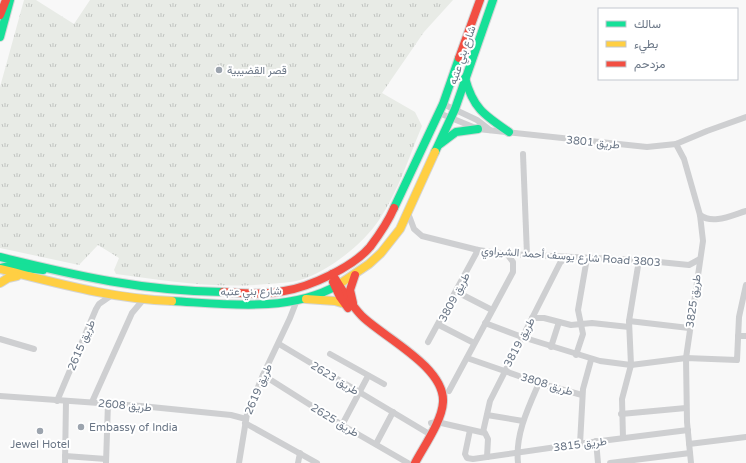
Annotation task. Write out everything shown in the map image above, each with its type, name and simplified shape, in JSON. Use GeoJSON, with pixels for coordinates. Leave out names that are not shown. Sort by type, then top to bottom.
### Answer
{"type":"FeatureCollection","features":[{"type":"Feature","properties":{"kind":"main road"},"geometry":{"type":"LineString","coordinates":[[0,15],[6,0]]}},
{"type":"Feature","properties":{"kind":"main road"},"geometry":{"type":"LineString","coordinates":[[0,37],[10,0]]}},
{"type":"Feature","properties":{"kind":"main road","name":"شارع بني عتبه"},"geometry":{"type":"LineString","coordinates":[[0,257],[90,279],[153,289],[235,294],[286,291],[309,284],[332,274],[362,255],[377,239],[389,219],[443,104],[480,0]]}},
{"type":"Feature","properties":{"kind":"main road","name":"شارع بني عتبه"},"geometry":{"type":"LineString","coordinates":[[0,268],[20,275],[86,290],[143,300],[265,304],[300,300],[337,286],[355,275],[381,253],[394,237],[408,213],[455,109],[493,0]]}},
{"type":"Feature","properties":{"kind":"main road"},"geometry":{"type":"LineString","coordinates":[[465,78],[473,104],[479,111],[509,132]]}},
{"type":"Feature","properties":{"kind":"main road"},"geometry":{"type":"LineString","coordinates":[[439,144],[456,132],[478,130]]}},
{"type":"Feature","properties":{"kind":"main road"},"geometry":{"type":"LineString","coordinates":[[0,268],[7,265],[38,271],[48,269]]}},
{"type":"Feature","properties":{"kind":"main road"},"geometry":{"type":"LineString","coordinates":[[332,274],[345,304],[350,310],[364,318]]}},
{"type":"Feature","properties":{"kind":"main road"},"geometry":{"type":"LineString","coordinates":[[0,283],[8,278],[20,275]]}},
{"type":"Feature","properties":{"kind":"main road"},"geometry":{"type":"LineString","coordinates":[[354,307],[350,290],[355,275]]}},
{"type":"Feature","properties":{"kind":"main road"},"geometry":{"type":"LineString","coordinates":[[86,290],[90,279]]}},
{"type":"Feature","properties":{"kind":"main road"},"geometry":{"type":"LineString","coordinates":[[337,286],[364,318],[419,364],[420,368],[432,381],[437,393],[437,406],[434,422],[415,463]]}},
{"type":"Feature","properties":{"kind":"main road"},"geometry":{"type":"LineString","coordinates":[[300,300],[335,301],[345,304]]}},
{"type":"Feature","properties":{"kind":"main road"},"geometry":{"type":"LineString","coordinates":[[409,463],[426,432],[434,422]]}},
{"type":"Feature","properties":{"kind":"street","name":"طريق 3801"},"geometry":{"type":"LineString","coordinates":[[443,104],[477,120],[490,130],[647,147],[676,144],[746,117]]}},
{"type":"Feature","properties":{"kind":"street"},"geometry":{"type":"LineString","coordinates":[[439,113],[478,130],[490,130]]}},
{"type":"Feature","properties":{"kind":"street","name":"طريق 3825"},"geometry":{"type":"LineString","coordinates":[[676,144],[684,159],[700,215],[703,241],[689,328],[686,358],[686,408],[691,463]]}},
{"type":"Feature","properties":{"kind":"street"},"geometry":{"type":"LineString","coordinates":[[524,154],[527,255]]}},
{"type":"Feature","properties":{"kind":"street"},"geometry":{"type":"LineString","coordinates":[[700,215],[713,220],[746,211]]}},
{"type":"Feature","properties":{"kind":"street","name":"شارع يوسف أحمد الشيراوي Road 3803"},"geometry":{"type":"LineString","coordinates":[[408,213],[414,230],[422,236],[478,250],[507,254],[639,260],[689,265],[700,259]]}},
{"type":"Feature","properties":{"kind":"street","name":"طريق 3809"},"geometry":{"type":"LineString","coordinates":[[428,342],[457,292],[478,250]]}},
{"type":"Feature","properties":{"kind":"street"},"geometry":{"type":"LineString","coordinates":[[449,391],[513,272],[513,262],[507,254]]}},
{"type":"Feature","properties":{"kind":"street","name":"طريق 3819"},"geometry":{"type":"LineString","coordinates":[[483,432],[490,401],[504,371],[560,263],[566,257]]}},
{"type":"Feature","properties":{"kind":"street"},"geometry":{"type":"LineString","coordinates":[[576,355],[583,334],[578,310],[587,258]]}},
{"type":"Feature","properties":{"kind":"street"},"geometry":{"type":"LineString","coordinates":[[623,438],[621,414],[623,394],[631,365],[629,324],[639,260]]}},
{"type":"Feature","properties":{"kind":"street"},"geometry":{"type":"LineString","coordinates":[[485,323],[591,360],[631,365],[686,358],[737,360],[738,336],[746,285]]}},
{"type":"Feature","properties":{"kind":"street"},"geometry":{"type":"LineString","coordinates":[[457,292],[492,310]]}},
{"type":"Feature","properties":{"kind":"street","name":"طريق 2615"},"geometry":{"type":"LineString","coordinates":[[57,401],[96,309],[104,300],[112,295]]}},
{"type":"Feature","properties":{"kind":"street"},"geometry":{"type":"LineString","coordinates":[[128,298],[133,311]]}},
{"type":"Feature","properties":{"kind":"street"},"geometry":{"type":"LineString","coordinates":[[92,402],[133,311],[143,300]]}},
{"type":"Feature","properties":{"kind":"street","name":"طريق 2619"},"geometry":{"type":"LineString","coordinates":[[239,463],[246,421],[263,375],[300,300]]}},
{"type":"Feature","properties":{"kind":"street"},"geometry":{"type":"LineString","coordinates":[[286,302],[290,311],[290,318]]}},
{"type":"Feature","properties":{"kind":"street"},"geometry":{"type":"LineString","coordinates":[[532,318],[540,317],[571,325],[592,322],[689,328]]}},
{"type":"Feature","properties":{"kind":"street"},"geometry":{"type":"LineString","coordinates":[[551,347],[559,322]]}},
{"type":"Feature","properties":{"kind":"street"},"geometry":{"type":"LineString","coordinates":[[439,325],[474,343]]}},
{"type":"Feature","properties":{"kind":"street"},"geometry":{"type":"LineString","coordinates":[[738,336],[746,336]]}},
{"type":"Feature","properties":{"kind":"street"},"geometry":{"type":"LineString","coordinates":[[0,339],[34,349]]}},
{"type":"Feature","properties":{"kind":"street","name":"طريق 2623"},"geometry":{"type":"LineString","coordinates":[[279,344],[426,432]]}},
{"type":"Feature","properties":{"kind":"street"},"geometry":{"type":"LineString","coordinates":[[330,354],[384,384]]}},
{"type":"Feature","properties":{"kind":"street","name":"طريق 3808"},"geometry":{"type":"LineString","coordinates":[[466,358],[539,383],[582,395]]}},
{"type":"Feature","properties":{"kind":"street","name":"طريق 3808"},"geometry":{"type":"LineString","coordinates":[[580,444],[582,395],[591,360]]}},
{"type":"Feature","properties":{"kind":"street","name":"طريق 2625"},"geometry":{"type":"LineString","coordinates":[[263,375],[342,425],[409,463]]}},
{"type":"Feature","properties":{"kind":"street"},"geometry":{"type":"LineString","coordinates":[[342,425],[368,376]]}},
{"type":"Feature","properties":{"kind":"street"},"geometry":{"type":"LineString","coordinates":[[518,463],[517,452],[523,421],[539,383]]}},
{"type":"Feature","properties":{"kind":"street","name":"طريق 2608"},"geometry":{"type":"LineString","coordinates":[[1,396],[57,401],[108,403],[231,415],[246,421],[317,463]]}},
{"type":"Feature","properties":{"kind":"street"},"geometry":{"type":"LineString","coordinates":[[64,463],[66,401]]}},
{"type":"Feature","properties":{"kind":"street"},"geometry":{"type":"LineString","coordinates":[[65,456],[106,461],[108,403]]}},
{"type":"Feature","properties":{"kind":"street"},"geometry":{"type":"LineString","coordinates":[[621,414],[686,408]]}},
{"type":"Feature","properties":{"kind":"street"},"geometry":{"type":"LineString","coordinates":[[376,444],[393,412]]}},
{"type":"Feature","properties":{"kind":"street"},"geometry":{"type":"LineString","coordinates":[[487,415],[523,421]]}},
{"type":"Feature","properties":{"kind":"street"},"geometry":{"type":"LineString","coordinates":[[434,422],[483,432],[487,435],[488,439],[487,457]]}},
{"type":"Feature","properties":{"kind":"street"},"geometry":{"type":"LineString","coordinates":[[470,430],[465,454],[467,458],[473,461]]}},
{"type":"Feature","properties":{"kind":"street","name":"طريق 3815"},"geometry":{"type":"LineString","coordinates":[[473,461],[517,452],[688,430]]}},
{"type":"Feature","properties":{"kind":"street"},"geometry":{"type":"LineString","coordinates":[[689,444],[746,437]]}},
{"type":"Feature","properties":{"kind":"street"},"geometry":{"type":"LineString","coordinates":[[596,441],[598,463]]}},
{"type":"Feature","properties":{"kind":"street"},"geometry":{"type":"LineString","coordinates":[[298,463],[300,453]]}},
{"type":"Feature","properties":{"kind":"street"},"geometry":{"type":"LineString","coordinates":[[610,463],[690,453]]}},
{"type":"Feature","properties":{"kind":"green space"},"geometry":{"type":"Polygon","coordinates":[[[24,0],[36,0],[74,24],[90,0],[453,0],[424,32],[382,93],[415,112],[422,126],[392,198],[372,229],[344,256],[322,271],[311,276],[288,282],[229,286],[191,284],[116,274],[114,270],[119,258],[98,245],[79,265],[0,248],[0,87],[24,0]]]}},
{"type":"Feature","properties":{"kind":"traffic: fast"},"geometry":{"type":"LineString","coordinates":[[0,37],[10,0]]}},
{"type":"Feature","properties":{"kind":"traffic: fast"},"geometry":{"type":"LineString","coordinates":[[435,152],[455,109],[493,0]]}},
{"type":"Feature","properties":{"kind":"traffic: fast"},"geometry":{"type":"LineString","coordinates":[[394,208],[443,104],[459,58]]}},
{"type":"Feature","properties":{"kind":"traffic: fast"},"geometry":{"type":"LineString","coordinates":[[465,78],[476,104],[493,121],[509,132]]}},
{"type":"Feature","properties":{"kind":"traffic: fast"},"geometry":{"type":"LineString","coordinates":[[440,144],[456,132],[478,129]]}},
{"type":"Feature","properties":{"kind":"traffic: fast"},"geometry":{"type":"LineString","coordinates":[[0,257],[110,281],[165,289],[223,292]]}},
{"type":"Feature","properties":{"kind":"traffic: fast"},"geometry":{"type":"LineString","coordinates":[[0,268],[9,266],[43,270]]}},
{"type":"Feature","properties":{"kind":"traffic: fast"},"geometry":{"type":"LineString","coordinates":[[172,301],[235,305],[278,303],[299,300],[319,294],[338,285]]}},
{"type":"Feature","properties":{"kind":"traffic: slow"},"geometry":{"type":"LineString","coordinates":[[338,285],[369,264],[381,253],[400,229],[435,152]]}},
{"type":"Feature","properties":{"kind":"traffic: slow"},"geometry":{"type":"LineString","coordinates":[[0,269],[107,294],[150,300],[172,301]]}},
{"type":"Feature","properties":{"kind":"traffic: slow"},"geometry":{"type":"LineString","coordinates":[[0,283],[8,278],[17,276]]}},
{"type":"Feature","properties":{"kind":"traffic: slow"},"geometry":{"type":"LineString","coordinates":[[306,299],[335,301],[345,304]]}},
{"type":"Feature","properties":{"kind":"traffic: jam"},"geometry":{"type":"LineString","coordinates":[[0,15],[6,0]]}},
{"type":"Feature","properties":{"kind":"traffic: jam"},"geometry":{"type":"LineString","coordinates":[[459,58],[480,0]]}},
{"type":"Feature","properties":{"kind":"traffic: jam"},"geometry":{"type":"LineString","coordinates":[[223,292],[269,293],[294,289],[318,281],[353,262],[370,247],[394,208]]}},
{"type":"Feature","properties":{"kind":"traffic: jam"},"geometry":{"type":"LineString","coordinates":[[332,274],[359,313],[425,366],[435,377],[441,389],[443,402],[442,409],[432,433],[415,463]]}},
{"type":"Feature","properties":{"kind":"traffic: jam"},"geometry":{"type":"LineString","coordinates":[[353,303],[350,290],[355,275]]}},
{"type":"Feature","properties":{"kind":"traffic: jam"},"geometry":{"type":"LineString","coordinates":[[333,282],[340,297],[348,308]]}},
{"type":"Feature","properties":{"kind":"place","name":"قصر القضيبية"},"geometry":{"type":"Point","coordinates":[219,70]}},
{"type":"Feature","properties":{"kind":"place","name":"Embassy of India"},"geometry":{"type":"Point","coordinates":[81,427]}},
{"type":"Feature","properties":{"kind":"place","name":"Jewel Hotel"},"geometry":{"type":"Point","coordinates":[40,431]}}]}
